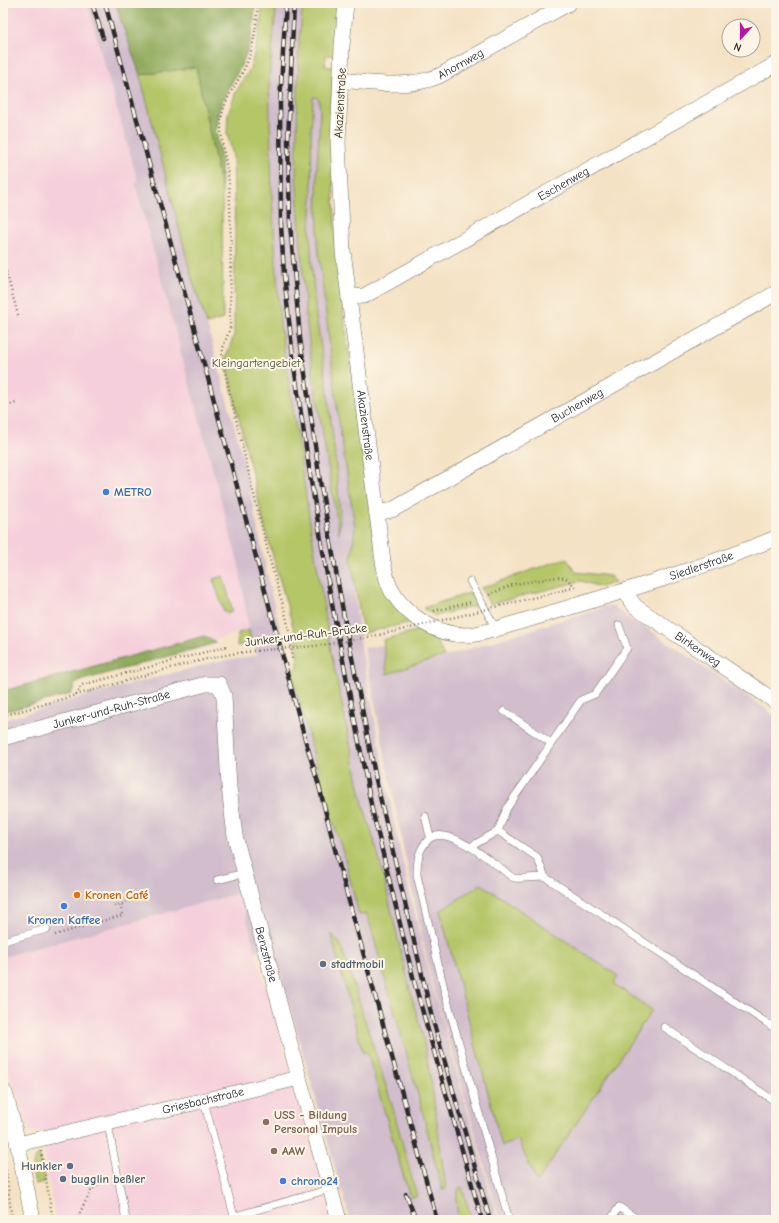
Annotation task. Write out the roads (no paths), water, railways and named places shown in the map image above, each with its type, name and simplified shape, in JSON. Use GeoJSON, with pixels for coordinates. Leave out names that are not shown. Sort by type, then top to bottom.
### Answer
{"type":"FeatureCollection","features":[{"type":"Feature","properties":{"kind":"street","name":"Akazienstraße"},"geometry":{"type":"LineString","coordinates":[[346,3],[338,142],[338,183],[343,251],[383,561],[388,582],[400,603],[419,620],[430,626],[453,634],[470,634],[496,629],[626,590]]}},
{"type":"Feature","properties":{"kind":"street","name":"Ahornweg"},"geometry":{"type":"LineString","coordinates":[[341,80],[393,84],[414,84],[428,81],[569,3]]}},
{"type":"Feature","properties":{"kind":"street","name":"Eschenweg"},"geometry":{"type":"LineString","coordinates":[[349,297],[364,296],[776,64]]}},
{"type":"Feature","properties":{"kind":"street","name":"Buchenweg"},"geometry":{"type":"LineString","coordinates":[[377,512],[392,510],[776,293]]}},
{"type":"Feature","properties":{"kind":"street","name":"Siedlerstraße"},"geometry":{"type":"LineString","coordinates":[[626,590],[749,549],[776,538]]}},
{"type":"Feature","properties":{"kind":"street","name":"Birkenweg"},"geometry":{"type":"LineString","coordinates":[[626,590],[630,600],[636,607],[776,702]]}},
{"type":"Feature","properties":{"kind":"street","name":"Junker-und-Ruh-Straße"},"geometry":{"type":"LineString","coordinates":[[3,738],[206,684],[219,684]]}},
{"type":"Feature","properties":{"kind":"street","name":"Benzstraße"},"geometry":{"type":"LineString","coordinates":[[219,684],[224,696],[231,812],[235,836],[299,1078],[339,1220]]}},
{"type":"Feature","properties":{"kind":"street","name":"Griesbachstraße"},"geometry":{"type":"LineString","coordinates":[[18,1144],[299,1078]]}},
{"type":"Feature","properties":{"kind":"street"},"geometry":{"type":"LineString","coordinates":[[3,1091],[5,1093],[18,1144],[33,1220]]}},
{"type":"Feature","properties":{"kind":"street"},"geometry":{"type":"LineString","coordinates":[[3,1132],[9,1139],[18,1144]]}},
{"type":"Feature","properties":{"kind":"lane"},"geometry":{"type":"LineString","coordinates":[[470,581],[496,629]]}},
{"type":"Feature","properties":{"kind":"lane"},"geometry":{"type":"LineString","coordinates":[[470,847],[498,831],[507,808],[581,700],[596,694],[627,648],[619,626]]}},
{"type":"Feature","properties":{"kind":"lane"},"geometry":{"type":"LineString","coordinates":[[504,711],[551,743]]}},
{"type":"Feature","properties":{"kind":"lane"},"geometry":{"type":"LineString","coordinates":[[425,816],[430,837]]}},
{"type":"Feature","properties":{"kind":"lane"},"geometry":{"type":"LineString","coordinates":[[498,831],[537,857],[545,877],[776,1029]]}},
{"type":"Feature","properties":{"kind":"lane"},"geometry":{"type":"LineString","coordinates":[[509,1220],[445,993],[417,875],[418,854],[422,846],[430,837],[439,834],[470,847],[514,878],[545,877]]}},
{"type":"Feature","properties":{"kind":"lane"},"geometry":{"type":"LineString","coordinates":[[218,880],[245,873]]}},
{"type":"Feature","properties":{"kind":"lane"},"geometry":{"type":"LineString","coordinates":[[3,941],[47,929]]}},
{"type":"Feature","properties":{"kind":"lane"},"geometry":{"type":"LineString","coordinates":[[664,1027],[776,1102]]}},
{"type":"Feature","properties":{"kind":"lane"},"geometry":{"type":"LineString","coordinates":[[204,1101],[235,1218],[330,1189]]}},
{"type":"Feature","properties":{"kind":"lane"},"geometry":{"type":"LineString","coordinates":[[108,1124],[126,1220]]}},
{"type":"Feature","properties":{"kind":"lane"},"geometry":{"type":"LineString","coordinates":[[610,1220],[619,1207],[634,1217]]}},
{"type":"Feature","properties":{"kind":"railway"},"geometry":{"type":"LineString","coordinates":[[92,3],[103,38]]}},
{"type":"Feature","properties":{"kind":"railway"},"geometry":{"type":"LineString","coordinates":[[105,3],[437,1220]]}},
{"type":"Feature","properties":{"kind":"railway"},"geometry":{"type":"LineString","coordinates":[[286,3],[280,102],[281,224],[284,275],[294,366],[311,481],[332,604],[372,809],[414,981],[482,1220]]}},
{"type":"Feature","properties":{"kind":"railway"},"geometry":{"type":"LineString","coordinates":[[294,3],[288,140],[290,223],[300,338],[320,481],[344,617],[376,780],[432,1017],[490,1220]]}},
{"type":"Feature","properties":{"kind":"railway"},"geometry":{"type":"LineString","coordinates":[[406,1194],[416,1220]]}},
{"type":"Feature","properties":{"kind":"place","name":"METRO"},"geometry":{"type":"Point","coordinates":[106,492]}},
{"type":"Feature","properties":{"kind":"place","name":"Kronen Café"},"geometry":{"type":"Point","coordinates":[77,895]}},
{"type":"Feature","properties":{"kind":"place","name":"Kronen Kaffee"},"geometry":{"type":"Point","coordinates":[64,906]}},
{"type":"Feature","properties":{"kind":"place","name":"stadtmobil"},"geometry":{"type":"Point","coordinates":[323,964]}},
{"type":"Feature","properties":{"kind":"place","name":"USS - Bildung Personal Impuls"},"geometry":{"type":"Point","coordinates":[266,1122]}},
{"type":"Feature","properties":{"kind":"place","name":"AAW"},"geometry":{"type":"Point","coordinates":[274,1151]}},
{"type":"Feature","properties":{"kind":"place","name":"Hunkler"},"geometry":{"type":"Point","coordinates":[70,1166]}},
{"type":"Feature","properties":{"kind":"place","name":"bugglin beßler"},"geometry":{"type":"Point","coordinates":[63,1179]}},
{"type":"Feature","properties":{"kind":"place","name":"chrono24"},"geometry":{"type":"Point","coordinates":[283,1181]}},
{"type":"Feature","properties":{"kind":"park label","name":"Kleingartengebiet"},"geometry":{"type":"Point","coordinates":[256,363]}}]}
